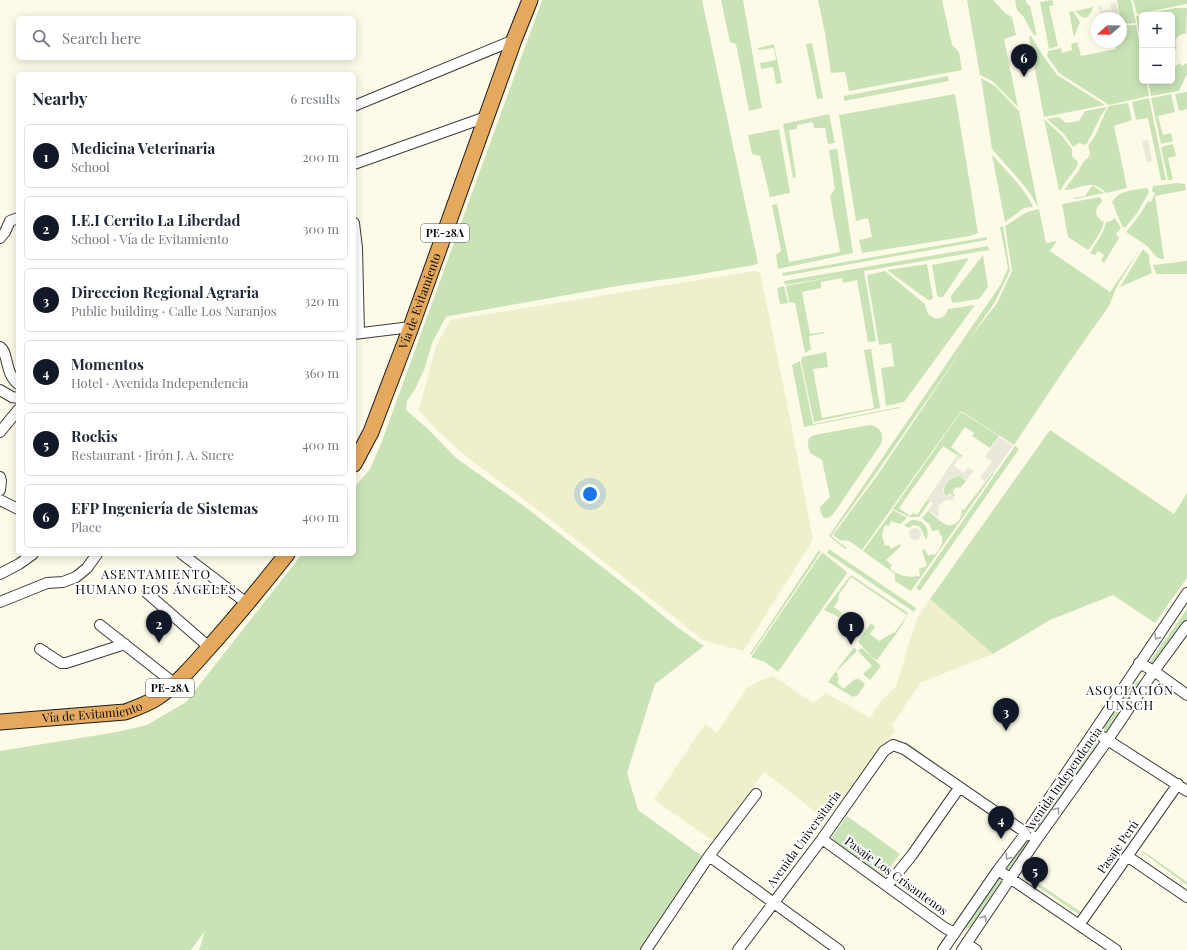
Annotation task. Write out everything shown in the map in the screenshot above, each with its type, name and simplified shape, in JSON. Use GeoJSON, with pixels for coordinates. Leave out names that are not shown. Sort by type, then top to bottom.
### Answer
{"type":"FeatureCollection","features":[{"type":"Feature","properties":{"kind":"highway","name":"Vía de Evitamiento"},"geometry":{"type":"LineString","coordinates":[[356,460],[372,432],[411,328],[514,40],[530,0]]}},
{"type":"Feature","properties":{"kind":"highway","name":"Vía de Evitamiento"},"geometry":{"type":"LineString","coordinates":[[0,722],[125,712],[157,698],[175,684],[248,604],[285,556]]}},
{"type":"Feature","properties":{"kind":"street"},"geometry":{"type":"LineString","coordinates":[[356,105],[514,40]]}},
{"type":"Feature","properties":{"kind":"street"},"geometry":{"type":"LineString","coordinates":[[356,163],[486,118]]}},
{"type":"Feature","properties":{"kind":"street"},"geometry":{"type":"LineString","coordinates":[[0,238],[5,232],[10,221],[16,218]]}},
{"type":"Feature","properties":{"kind":"street"},"geometry":{"type":"LineString","coordinates":[[356,240],[357,333],[411,328]]}},
{"type":"Feature","properties":{"kind":"street"},"geometry":{"type":"LineString","coordinates":[[0,347],[4,352],[10,375],[16,382]]}},
{"type":"Feature","properties":{"kind":"street"},"geometry":{"type":"LineString","coordinates":[[0,390],[16,398]]}},
{"type":"Feature","properties":{"kind":"street"},"geometry":{"type":"LineString","coordinates":[[0,432],[16,412]]}},
{"type":"Feature","properties":{"kind":"street"},"geometry":{"type":"LineString","coordinates":[[0,477],[0,490]]}},
{"type":"Feature","properties":{"kind":"street"},"geometry":{"type":"LineString","coordinates":[[0,500],[16,509]]}},
{"type":"Feature","properties":{"kind":"street"},"geometry":{"type":"LineString","coordinates":[[0,574],[30,556]]}},
{"type":"Feature","properties":{"kind":"street"},"geometry":{"type":"LineString","coordinates":[[0,602],[47,583],[63,582],[76,577],[87,568],[94,556]]}},
{"type":"Feature","properties":{"kind":"street"},"geometry":{"type":"LineString","coordinates":[[185,556],[248,604]]}},
{"type":"Feature","properties":{"kind":"street"},"geometry":{"type":"LineString","coordinates":[[147,593],[209,647]]}},
{"type":"Feature","properties":{"kind":"street","name":"Avenida Independencia"},"geometry":{"type":"LineString","coordinates":[[943,950],[998,870],[1026,833],[1187,593]]}},
{"type":"Feature","properties":{"kind":"street"},"geometry":{"type":"LineString","coordinates":[[1172,614],[1187,626]]}},
{"type":"Feature","properties":{"kind":"street"},"geometry":{"type":"LineString","coordinates":[[100,625],[175,684]]}},
{"type":"Feature","properties":{"kind":"street","name":"Avenida Independencia"},"geometry":{"type":"LineString","coordinates":[[964,947],[1037,839],[1187,626]]}},
{"type":"Feature","properties":{"kind":"street"},"geometry":{"type":"LineString","coordinates":[[40,649],[61,663],[66,663],[125,644]]}},
{"type":"Feature","properties":{"kind":"street"},"geometry":{"type":"LineString","coordinates":[[1139,663],[1154,671],[1187,695]]}},
{"type":"Feature","properties":{"kind":"street"},"geometry":{"type":"LineString","coordinates":[[1095,732],[1187,791]]}},
{"type":"Feature","properties":{"kind":"street","name":"Avenida Universitaria"},"geometry":{"type":"LineString","coordinates":[[738,950],[822,839],[884,752],[893,745],[904,749],[959,788]]}},
{"type":"Feature","properties":{"kind":"street"},"geometry":{"type":"LineString","coordinates":[[1064,776],[1077,784]]}},
{"type":"Feature","properties":{"kind":"street","name":"Pasaje Perú"},"geometry":{"type":"LineString","coordinates":[[1079,925],[1178,784]]}},
{"type":"Feature","properties":{"kind":"street"},"geometry":{"type":"LineString","coordinates":[[887,886],[912,855],[959,788],[1037,839]]}},
{"type":"Feature","properties":{"kind":"street"},"geometry":{"type":"LineString","coordinates":[[646,950],[709,856],[756,794]]}},
{"type":"Feature","properties":{"kind":"street","name":"Pasaje Los Crisantenos"},"geometry":{"type":"LineString","coordinates":[[822,839],[945,928],[955,933]]}},
{"type":"Feature","properties":{"kind":"street"},"geometry":{"type":"LineString","coordinates":[[709,856],[833,948]]}},
{"type":"Feature","properties":{"kind":"street"},"geometry":{"type":"LineString","coordinates":[[1127,856],[1187,897]]}},
{"type":"Feature","properties":{"kind":"street"},"geometry":{"type":"LineString","coordinates":[[998,870],[1116,950]]}},
{"type":"Feature","properties":{"kind":"street"},"geometry":{"type":"LineString","coordinates":[[964,947],[976,950]]}},
{"type":"Feature","properties":{"kind":"green space"},"geometry":{"type":"Polygon","coordinates":[[[542,0],[702,0],[758,263],[754,265],[689,276],[623,285],[446,317],[433,341],[424,370],[415,389],[407,401],[406,410],[428,429],[456,458],[524,506],[677,627],[704,646],[655,684],[627,773],[638,810],[706,859],[642,950],[199,950],[205,931],[191,950],[0,950],[0,751],[117,732],[147,725],[186,702],[300,556],[356,556],[356,486],[370,469],[382,441],[542,0]]]}},
{"type":"Feature","properties":{"kind":"green space"},"geometry":{"type":"Polygon","coordinates":[[[721,0],[743,0],[762,108],[749,111],[736,44],[730,42],[721,0]]]}},
{"type":"Feature","properties":{"kind":"green space"},"geometry":{"type":"Polygon","coordinates":[[[818,0],[942,0],[952,45],[959,52],[962,70],[849,91],[845,72],[831,73],[818,0]]]}},
{"type":"Feature","properties":{"kind":"green space"},"geometry":{"type":"Polygon","coordinates":[[[967,0],[993,0],[1005,13],[1012,17],[1016,35],[1004,39],[1018,107],[992,81],[980,75],[967,0]]]}},
{"type":"Feature","properties":{"kind":"green space"},"geometry":{"type":"Polygon","coordinates":[[[1015,0],[1026,0],[1026,3],[1030,6],[1037,36],[1033,34],[1023,16],[1017,10],[1015,0]]]}},
{"type":"Feature","properties":{"kind":"green space"},"geometry":{"type":"Polygon","coordinates":[[[1052,0],[1054,5],[1049,6],[1058,46],[1049,49],[1040,2],[1052,0]]]}},
{"type":"Feature","properties":{"kind":"green space"},"geometry":{"type":"Polygon","coordinates":[[[1117,0],[1131,0],[1136,23],[1127,24],[1127,12],[1119,12],[1117,0]]]}},
{"type":"Feature","properties":{"kind":"green space"},"geometry":{"type":"Polygon","coordinates":[[[1133,0],[1187,0],[1187,4],[1147,12],[1139,12],[1137,14],[1133,0]]]}},
{"type":"Feature","properties":{"kind":"green space"},"geometry":{"type":"Polygon","coordinates":[[[1093,7],[1091,13],[1086,18],[1082,17],[1075,11],[1093,7]]]}},
{"type":"Feature","properties":{"kind":"green space"},"geometry":{"type":"Polygon","coordinates":[[[1175,8],[1187,8],[1186,34],[1178,36],[1175,43],[1175,12],[1156,12],[1175,8]]]}},
{"type":"Feature","properties":{"kind":"green space"},"geometry":{"type":"Polygon","coordinates":[[[1073,11],[1080,22],[1074,37],[1069,12],[1073,11]]]}},
{"type":"Feature","properties":{"kind":"green space"},"geometry":{"type":"Polygon","coordinates":[[[1139,15],[1139,32],[1136,16],[1139,15]]]}},
{"type":"Feature","properties":{"kind":"green space"},"geometry":{"type":"Polygon","coordinates":[[[1136,25],[1139,40],[1139,84],[1147,84],[1149,96],[1109,105],[1059,73],[1047,56],[1048,51],[1061,48],[1062,53],[1072,50],[1071,44],[1077,42],[1081,56],[1116,48],[1127,48],[1127,26],[1136,25]]]}},
{"type":"Feature","properties":{"kind":"green space"},"geometry":{"type":"Polygon","coordinates":[[[1031,36],[1057,75],[1105,105],[1044,117],[1029,37],[1031,36]]]}},
{"type":"Feature","properties":{"kind":"green space"},"geometry":{"type":"Polygon","coordinates":[[[812,43],[823,98],[817,99],[806,44],[812,43]]]}},
{"type":"Feature","properties":{"kind":"green space"},"geometry":{"type":"Polygon","coordinates":[[[774,44],[782,83],[776,84],[773,67],[761,69],[760,63],[776,60],[774,48],[758,50],[758,48],[774,44]]]}},
{"type":"Feature","properties":{"kind":"green space"},"geometry":{"type":"Polygon","coordinates":[[[1180,63],[1182,66],[1187,63],[1187,74],[1179,91],[1151,96],[1149,84],[1175,84],[1175,66],[1180,63]]]}},
{"type":"Feature","properties":{"kind":"green space"},"geometry":{"type":"Polygon","coordinates":[[[948,76],[949,81],[844,101],[844,96],[948,76]]]}},
{"type":"Feature","properties":{"kind":"green space"},"geometry":{"type":"Polygon","coordinates":[[[981,78],[995,86],[1019,111],[1038,207],[1030,193],[992,149],[981,78]]]}},
{"type":"Feature","properties":{"kind":"green space"},"geometry":{"type":"Polygon","coordinates":[[[1187,92],[1187,109],[1179,111],[1175,94],[1187,92]]]}},
{"type":"Feature","properties":{"kind":"green space"},"geometry":{"type":"Polygon","coordinates":[[[955,94],[978,233],[970,236],[862,253],[859,240],[872,237],[868,218],[856,221],[839,115],[955,94]]]}},
{"type":"Feature","properties":{"kind":"green space"},"geometry":{"type":"Polygon","coordinates":[[[1171,94],[1175,112],[1158,116],[1163,135],[1171,133],[1173,141],[1161,144],[1151,98],[1171,94]]]}},
{"type":"Feature","properties":{"kind":"green space"},"geometry":{"type":"Polygon","coordinates":[[[1149,98],[1166,180],[1161,180],[1148,118],[1136,120],[1132,102],[1149,98]]]}},
{"type":"Feature","properties":{"kind":"green space"},"geometry":{"type":"Polygon","coordinates":[[[1128,103],[1132,120],[1114,126],[1127,188],[1106,193],[1101,188],[1091,185],[1064,190],[1083,162],[1089,157],[1090,152],[1088,146],[1096,134],[1109,106],[1128,103]]]}},
{"type":"Feature","properties":{"kind":"green space"},"geometry":{"type":"Polygon","coordinates":[[[1107,107],[1086,145],[1079,143],[1073,147],[1064,134],[1047,119],[1059,117],[1066,123],[1079,121],[1085,111],[1107,107]]]}},
{"type":"Feature","properties":{"kind":"green space"},"geometry":{"type":"Polygon","coordinates":[[[829,114],[835,143],[828,144],[825,128],[814,128],[813,122],[797,125],[797,129],[789,130],[796,177],[793,178],[783,124],[829,114]]]}},
{"type":"Feature","properties":{"kind":"green space"},"geometry":{"type":"Polygon","coordinates":[[[1044,119],[1062,136],[1072,149],[1072,156],[1078,162],[1077,166],[1061,190],[1059,190],[1044,119]]]}},
{"type":"Feature","properties":{"kind":"green space"},"geometry":{"type":"Polygon","coordinates":[[[779,129],[790,193],[770,197],[760,156],[752,154],[748,135],[779,129]]]}},
{"type":"Feature","properties":{"kind":"green space"},"geometry":{"type":"Polygon","coordinates":[[[1173,144],[1176,156],[1168,158],[1173,180],[1168,180],[1161,147],[1173,144]]]}},
{"type":"Feature","properties":{"kind":"green space"},"geometry":{"type":"Polygon","coordinates":[[[837,149],[853,253],[778,269],[776,255],[781,251],[772,205],[777,204],[789,262],[840,252],[830,196],[835,189],[829,150],[837,149]]]}},
{"type":"Feature","properties":{"kind":"green space"},"geometry":{"type":"Polygon","coordinates":[[[992,155],[1009,173],[1030,200],[1033,207],[1024,208],[1005,222],[992,155]]]}},
{"type":"Feature","properties":{"kind":"green space"},"geometry":{"type":"Polygon","coordinates":[[[1178,183],[1185,184],[1186,190],[1155,196],[1164,259],[1161,259],[1156,257],[1145,244],[1126,232],[1141,213],[1148,201],[1151,202],[1155,193],[1152,191],[1153,186],[1178,183]]]}},
{"type":"Feature","properties":{"kind":"green space"},"geometry":{"type":"Polygon","coordinates":[[[1092,186],[1104,193],[1075,199],[1073,198],[1085,196],[1092,186]]]}},
{"type":"Feature","properties":{"kind":"green space"},"geometry":{"type":"Polygon","coordinates":[[[1147,188],[1149,191],[1148,194],[1137,213],[1125,228],[1122,226],[1112,203],[1114,199],[1122,193],[1147,188]]]}},
{"type":"Feature","properties":{"kind":"green space"},"geometry":{"type":"Polygon","coordinates":[[[1100,197],[1102,202],[1097,207],[1096,213],[1104,222],[1088,250],[1068,237],[1062,204],[1100,197]]]}},
{"type":"Feature","properties":{"kind":"green space"},"geometry":{"type":"Polygon","coordinates":[[[1039,209],[1046,243],[1057,241],[1050,251],[1110,292],[1140,249],[1117,286],[1109,306],[1014,445],[961,411],[862,550],[849,541],[840,540],[833,535],[879,473],[970,338],[997,303],[1012,271],[1005,226],[1027,212],[1039,209]]]}},
{"type":"Feature","properties":{"kind":"green space"},"geometry":{"type":"Polygon","coordinates":[[[1115,218],[1121,228],[1116,234],[1119,238],[1104,263],[1101,260],[1104,255],[1098,251],[1095,255],[1090,253],[1105,227],[1106,222],[1115,218]]]}},
{"type":"Feature","properties":{"kind":"green space"},"geometry":{"type":"Polygon","coordinates":[[[1003,226],[1010,271],[995,302],[831,536],[847,548],[845,549],[829,536],[1001,284],[1008,268],[1000,227],[1003,226]]]}},
{"type":"Feature","properties":{"kind":"green space"},"geometry":{"type":"Polygon","coordinates":[[[987,237],[987,240],[783,276],[782,273],[987,237]]]}},
{"type":"Feature","properties":{"kind":"green space"},"geometry":{"type":"Polygon","coordinates":[[[988,246],[989,250],[864,271],[876,341],[868,342],[857,280],[843,283],[842,278],[821,282],[821,288],[802,292],[810,334],[825,333],[809,336],[811,349],[805,353],[795,303],[789,302],[786,286],[838,276],[785,285],[784,281],[988,246]]]}},
{"type":"Feature","properties":{"kind":"green space"},"geometry":{"type":"Polygon","coordinates":[[[1143,249],[1149,255],[1152,273],[1120,287],[1143,249]]]}},
{"type":"Feature","properties":{"kind":"green space"},"geometry":{"type":"Polygon","coordinates":[[[983,255],[988,287],[979,299],[953,303],[951,296],[983,255]]]}},
{"type":"Feature","properties":{"kind":"green space"},"geometry":{"type":"Polygon","coordinates":[[[969,258],[943,297],[939,297],[937,295],[932,265],[969,258]]]}},
{"type":"Feature","properties":{"kind":"green space"},"geometry":{"type":"Polygon","coordinates":[[[1187,261],[1187,274],[1156,274],[1153,265],[1187,261]]]}},
{"type":"Feature","properties":{"kind":"green space"},"geometry":{"type":"Polygon","coordinates":[[[927,264],[933,298],[931,300],[928,300],[887,270],[927,264]]]}},
{"type":"Feature","properties":{"kind":"green space"},"geometry":{"type":"Polygon","coordinates":[[[754,271],[760,272],[813,540],[743,651],[703,640],[538,510],[471,460],[432,425],[419,410],[436,346],[450,320],[754,271]]]}},
{"type":"Feature","properties":{"kind":"green space"},"geometry":{"type":"Polygon","coordinates":[[[885,271],[925,304],[928,314],[934,318],[943,317],[948,309],[975,305],[904,402],[886,406],[881,368],[894,366],[891,343],[879,345],[867,275],[885,271]]]}},
{"type":"Feature","properties":{"kind":"green space"},"geometry":{"type":"Polygon","coordinates":[[[784,286],[788,303],[780,304],[777,288],[784,286]]]}},
{"type":"Feature","properties":{"kind":"green space"},"geometry":{"type":"Polygon","coordinates":[[[871,349],[880,408],[814,422],[801,361],[802,357],[826,352],[828,367],[813,369],[822,418],[874,408],[864,350],[871,349]]]}},
{"type":"Feature","properties":{"kind":"green space"},"geometry":{"type":"Polygon","coordinates":[[[800,361],[813,424],[900,408],[804,427],[792,365],[800,361]]]}},
{"type":"Feature","properties":{"kind":"green space"},"geometry":{"type":"Polygon","coordinates":[[[961,412],[999,436],[990,448],[972,436],[974,433],[965,427],[951,447],[963,456],[957,455],[943,446],[899,508],[910,516],[913,513],[917,515],[927,500],[930,501],[919,517],[909,517],[893,509],[961,412]]]}},
{"type":"Feature","properties":{"kind":"green space"},"geometry":{"type":"Polygon","coordinates":[[[870,425],[877,427],[881,432],[881,444],[834,513],[829,517],[824,518],[821,514],[820,507],[830,497],[822,460],[810,453],[808,440],[814,435],[870,425]]]}},
{"type":"Feature","properties":{"kind":"green space"},"geometry":{"type":"Polygon","coordinates":[[[1050,430],[1174,514],[1187,493],[1187,578],[1155,623],[1113,595],[1050,620],[993,654],[930,599],[1050,430]]]}},
{"type":"Feature","properties":{"kind":"green space"},"geometry":{"type":"Polygon","coordinates":[[[1015,446],[1019,449],[920,591],[916,588],[1015,446]]]}},
{"type":"Feature","properties":{"kind":"green space"},"geometry":{"type":"Polygon","coordinates":[[[993,472],[994,473],[911,591],[895,581],[895,574],[863,551],[893,510],[907,518],[900,524],[891,521],[889,526],[885,525],[882,535],[885,546],[889,545],[891,549],[900,544],[901,546],[886,560],[892,565],[890,569],[900,575],[908,577],[920,576],[919,569],[927,566],[922,550],[924,549],[929,556],[932,554],[934,555],[941,546],[942,541],[942,536],[940,535],[939,530],[932,531],[930,525],[922,518],[928,511],[947,525],[954,524],[959,520],[962,509],[964,510],[993,472]]]}},
{"type":"Feature","properties":{"kind":"green space"},"geometry":{"type":"Polygon","coordinates":[[[959,476],[966,481],[960,488],[957,487],[953,490],[955,496],[954,497],[950,493],[947,496],[944,494],[946,484],[953,478],[959,476]]]}},
{"type":"Feature","properties":{"kind":"green space"},"geometry":{"type":"Polygon","coordinates":[[[912,520],[923,523],[928,532],[926,540],[920,527],[914,525],[908,528],[904,525],[912,520]]]}},
{"type":"Feature","properties":{"kind":"green space"},"geometry":{"type":"Polygon","coordinates":[[[829,549],[916,608],[914,612],[827,553],[829,549]]]}},
{"type":"Feature","properties":{"kind":"green space"},"geometry":{"type":"Polygon","coordinates":[[[819,550],[821,552],[751,655],[750,654],[819,550]]]}},
{"type":"Feature","properties":{"kind":"green space"},"geometry":{"type":"Polygon","coordinates":[[[823,553],[847,573],[778,672],[765,662],[751,657],[823,553]]]}},
{"type":"Feature","properties":{"kind":"green space"},"geometry":{"type":"Polygon","coordinates":[[[851,575],[908,613],[907,615],[851,577],[839,595],[838,601],[834,607],[842,613],[839,617],[824,610],[851,575]]]}},
{"type":"Feature","properties":{"kind":"green space"},"geometry":{"type":"Polygon","coordinates":[[[930,599],[993,654],[920,683],[892,725],[895,731],[826,820],[764,772],[715,842],[654,800],[705,724],[717,733],[747,688],[761,680],[773,676],[813,703],[826,693],[870,718],[881,701],[896,686],[917,618],[930,599]]]}},
{"type":"Feature","properties":{"kind":"green space"},"geometry":{"type":"Polygon","coordinates":[[[1187,609],[1187,619],[1153,666],[1149,663],[1150,661],[1187,609]]]}},
{"type":"Feature","properties":{"kind":"green space"},"geometry":{"type":"Polygon","coordinates":[[[847,615],[849,616],[846,621],[857,629],[853,634],[840,624],[847,615]]]}},
{"type":"Feature","properties":{"kind":"green space"},"geometry":{"type":"Polygon","coordinates":[[[907,615],[901,627],[877,660],[872,657],[858,642],[871,623],[875,627],[870,634],[879,641],[896,631],[907,615]]]}},
{"type":"Feature","properties":{"kind":"green space"},"geometry":{"type":"Polygon","coordinates":[[[854,647],[857,651],[836,672],[839,679],[837,682],[843,689],[858,678],[865,684],[858,695],[853,697],[828,682],[854,647]]]}},
{"type":"Feature","properties":{"kind":"green space"},"geometry":{"type":"Polygon","coordinates":[[[862,648],[881,666],[870,680],[863,674],[872,666],[858,651],[862,648]]]}},
{"type":"Feature","properties":{"kind":"green space"},"geometry":{"type":"Polygon","coordinates":[[[1138,681],[1141,683],[1108,731],[1105,732],[1104,727],[1138,681]]]}},
{"type":"Feature","properties":{"kind":"green space"},"geometry":{"type":"Polygon","coordinates":[[[904,742],[1016,819],[1016,821],[903,744],[904,742]]]}},
{"type":"Feature","properties":{"kind":"green space"},"geometry":{"type":"Polygon","coordinates":[[[1096,742],[1098,746],[1036,833],[1032,829],[1093,743],[1096,742]]]}},
{"type":"Feature","properties":{"kind":"green space"},"geometry":{"type":"Polygon","coordinates":[[[847,816],[900,854],[882,878],[829,841],[847,816]]]}},
{"type":"Feature","properties":{"kind":"green space"},"geometry":{"type":"Polygon","coordinates":[[[1027,836],[1031,839],[1008,872],[1005,868],[1027,836]]]}},
{"type":"Feature","properties":{"kind":"green space"},"geometry":{"type":"Polygon","coordinates":[[[1143,851],[1187,882],[1187,885],[1142,852],[1143,851]]]}},
{"type":"Feature","properties":{"kind":"green space"},"geometry":{"type":"Polygon","coordinates":[[[1027,876],[1081,912],[1080,915],[1025,878],[1027,876]]]}},
{"type":"Feature","properties":{"kind":"green space"},"geometry":{"type":"Polygon","coordinates":[[[999,877],[1003,880],[971,927],[967,929],[965,926],[999,877]]]}},
{"type":"Feature","properties":{"kind":"shaded area"},"geometry":{"type":"Polygon","coordinates":[[[1116,2],[1118,12],[1100,12],[1099,6],[1101,5],[1102,11],[1112,11],[1110,4],[1116,2]]]}},
{"type":"Feature","properties":{"kind":"shaded area"},"geometry":{"type":"Polygon","coordinates":[[[1148,140],[1152,161],[1147,163],[1142,141],[1148,140]]]}},
{"type":"Feature","properties":{"kind":"shaded area"},"geometry":{"type":"Polygon","coordinates":[[[999,437],[1013,446],[994,472],[992,471],[985,482],[980,478],[992,461],[985,457],[999,437]]]}},
{"type":"Feature","properties":{"kind":"shaded area"},"geometry":{"type":"Polygon","coordinates":[[[958,454],[962,457],[960,460],[958,459],[954,466],[964,473],[968,467],[974,471],[966,480],[959,476],[953,477],[947,481],[943,489],[944,494],[947,497],[950,494],[954,498],[953,500],[947,500],[939,505],[939,518],[928,510],[933,503],[927,499],[958,454]]]}},
{"type":"Feature","properties":{"kind":"shaded area"},"geometry":{"type":"Polygon","coordinates":[[[913,528],[917,528],[921,534],[917,540],[913,540],[909,536],[909,532],[913,528]]]}},
{"type":"Feature","properties":{"kind":"place","name":"EFP Ingeniería de Sistemas"},"geometry":{"type":"Point","coordinates":[1024,77]}},
{"type":"Feature","properties":{"kind":"place","name":"I.E.I Cerrito La Liberdad"},"geometry":{"type":"Point","coordinates":[159,643]}},
{"type":"Feature","properties":{"kind":"place","name":"Medicina Veterinaria"},"geometry":{"type":"Point","coordinates":[851,645]}},
{"type":"Feature","properties":{"kind":"place","name":"Direccion Regional Agraria"},"geometry":{"type":"Point","coordinates":[1006,731]}},
{"type":"Feature","properties":{"kind":"place","name":"Momentos"},"geometry":{"type":"Point","coordinates":[1001,839]}},
{"type":"Feature","properties":{"kind":"place","name":"Rockis"},"geometry":{"type":"Point","coordinates":[1035,890]}},
{"type":"Feature","properties":{"kind":"district","name":"ASENTAMIENTO HUMANO LOS ÁNGELES"},"geometry":{"type":"Point","coordinates":[156,582]}},
{"type":"Feature","properties":{"kind":"district","name":"ASOCIACIÓN UNSCH"},"geometry":{"type":"Point","coordinates":[1130,698]}}]}
